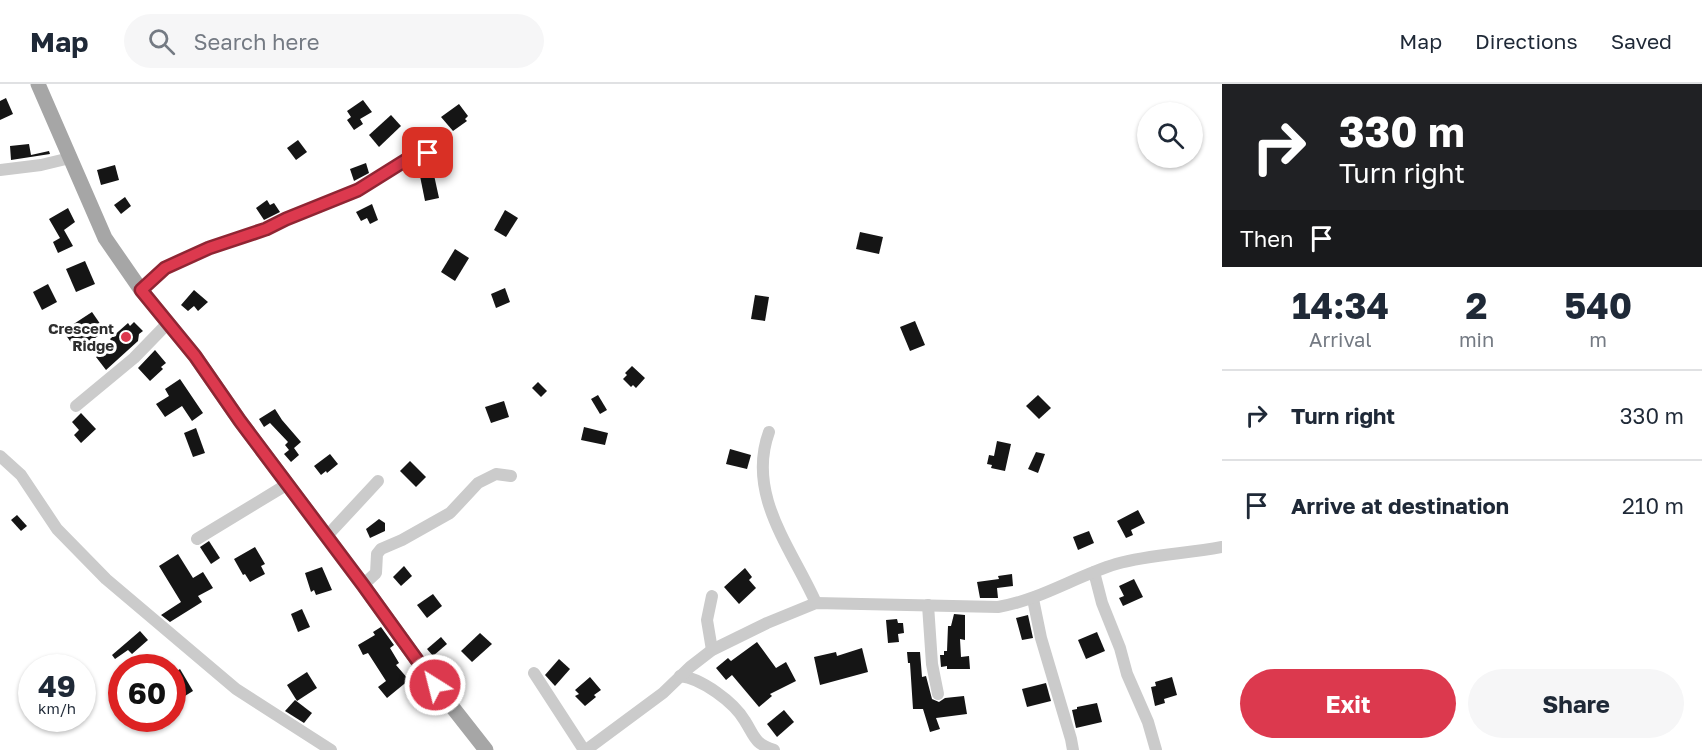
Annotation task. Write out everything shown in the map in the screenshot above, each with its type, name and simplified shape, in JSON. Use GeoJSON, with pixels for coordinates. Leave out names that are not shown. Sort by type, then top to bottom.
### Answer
{"type":"FeatureCollection","features":[{"type":"Feature","properties":{"kind":"main road"},"geometry":{"type":"LineString","coordinates":[[38,84],[105,238],[141,290],[195,356],[286,485],[486,750]]}},
{"type":"Feature","properties":{"kind":"street"},"geometry":{"type":"LineString","coordinates":[[141,290],[165,268],[209,248],[266,229],[358,190],[406,160],[428,153]]}},
{"type":"Feature","properties":{"kind":"street"},"geometry":{"type":"LineString","coordinates":[[0,170],[41,165],[70,158]]}},
{"type":"Feature","properties":{"kind":"street"},"geometry":{"type":"LineString","coordinates":[[76,406],[149,346],[158,332],[168,323]]}},
{"type":"Feature","properties":{"kind":"street"},"geometry":{"type":"LineString","coordinates":[[769,432],[761,468],[772,518],[816,603]]}},
{"type":"Feature","properties":{"kind":"street"},"geometry":{"type":"LineString","coordinates":[[0,456],[21,475],[57,529],[106,579],[236,689],[331,750]]}},
{"type":"Feature","properties":{"kind":"street"},"geometry":{"type":"LineString","coordinates":[[363,585],[376,573],[377,554],[381,549],[450,513],[478,483],[496,474],[511,476]]}},
{"type":"Feature","properties":{"kind":"street"},"geometry":{"type":"LineString","coordinates":[[326,537],[378,481]]}},
{"type":"Feature","properties":{"kind":"street"},"geometry":{"type":"LineString","coordinates":[[197,539],[286,485]]}},
{"type":"Feature","properties":{"kind":"street"},"geometry":{"type":"LineString","coordinates":[[534,673],[585,750],[663,693],[712,650],[767,623],[816,603],[998,607],[1034,599],[1060,585],[1137,559],[1222,547]]}},
{"type":"Feature","properties":{"kind":"street"},"geometry":{"type":"LineString","coordinates":[[1094,572],[1104,610],[1120,648],[1127,674],[1148,722],[1156,750]]}},
{"type":"Feature","properties":{"kind":"street"},"geometry":{"type":"LineString","coordinates":[[712,596],[707,620],[712,650]]}},
{"type":"Feature","properties":{"kind":"street"},"geometry":{"type":"LineString","coordinates":[[1034,599],[1041,638],[1073,750]]}},
{"type":"Feature","properties":{"kind":"street"},"geometry":{"type":"LineString","coordinates":[[928,605],[933,673],[938,694]]}},
{"type":"Feature","properties":{"kind":"street"},"geometry":{"type":"LineString","coordinates":[[680,676],[691,677],[702,682],[730,703],[745,721],[754,740],[774,750]]}},
{"type":"Feature","properties":{"kind":"building"},"geometry":{"type":"Polygon","coordinates":[[[6,98],[13,114],[0,120],[0,101],[6,98]]]}},
{"type":"Feature","properties":{"kind":"building"},"geometry":{"type":"Polygon","coordinates":[[[363,100],[372,112],[360,119],[363,124],[354,130],[347,120],[351,117],[347,111],[363,100]]]}},
{"type":"Feature","properties":{"kind":"building"},"geometry":{"type":"Polygon","coordinates":[[[459,104],[468,116],[465,119],[467,121],[453,131],[441,117],[459,104]]]}},
{"type":"Feature","properties":{"kind":"building"},"geometry":{"type":"Polygon","coordinates":[[[391,115],[401,126],[379,147],[369,135],[391,115]]]}},
{"type":"Feature","properties":{"kind":"building"},"geometry":{"type":"Polygon","coordinates":[[[298,140],[307,152],[296,160],[287,148],[298,140]]]}},
{"type":"Feature","properties":{"kind":"building"},"geometry":{"type":"Polygon","coordinates":[[[29,144],[31,155],[49,151],[50,154],[11,160],[10,146],[29,144]]]}},
{"type":"Feature","properties":{"kind":"building"},"geometry":{"type":"Polygon","coordinates":[[[366,163],[369,173],[354,181],[350,169],[366,163]]]}},
{"type":"Feature","properties":{"kind":"building"},"geometry":{"type":"Polygon","coordinates":[[[115,165],[119,180],[101,185],[97,170],[115,165]]]}},
{"type":"Feature","properties":{"kind":"building"},"geometry":{"type":"Polygon","coordinates":[[[434,175],[439,198],[425,201],[420,176],[434,175]]]}},
{"type":"Feature","properties":{"kind":"building"},"geometry":{"type":"Polygon","coordinates":[[[125,197],[131,206],[121,214],[114,205],[125,197]]]}},
{"type":"Feature","properties":{"kind":"building"},"geometry":{"type":"Polygon","coordinates":[[[267,200],[270,205],[274,203],[280,212],[264,220],[256,208],[267,200]]]}},
{"type":"Feature","properties":{"kind":"building"},"geometry":{"type":"Polygon","coordinates":[[[372,204],[378,220],[370,224],[367,218],[361,221],[356,212],[372,204]]]}},
{"type":"Feature","properties":{"kind":"building"},"geometry":{"type":"Polygon","coordinates":[[[68,208],[75,222],[64,230],[73,246],[58,253],[53,242],[60,238],[49,219],[68,208]]]}},
{"type":"Feature","properties":{"kind":"building"},"geometry":{"type":"Polygon","coordinates":[[[505,210],[518,218],[506,237],[494,230],[505,210]]]}},
{"type":"Feature","properties":{"kind":"building"},"geometry":{"type":"Polygon","coordinates":[[[860,232],[883,237],[879,254],[856,249],[860,232]]]}},
{"type":"Feature","properties":{"kind":"building"},"geometry":{"type":"Polygon","coordinates":[[[455,249],[469,258],[455,281],[441,272],[455,249]]]}},
{"type":"Feature","properties":{"kind":"building"},"geometry":{"type":"Polygon","coordinates":[[[85,261],[95,284],[76,292],[66,269],[85,261]]]}},
{"type":"Feature","properties":{"kind":"building"},"geometry":{"type":"Polygon","coordinates":[[[48,284],[57,302],[42,310],[33,292],[48,284]]]}},
{"type":"Feature","properties":{"kind":"building"},"geometry":{"type":"Polygon","coordinates":[[[505,288],[510,302],[496,308],[491,294],[505,288]]]}},
{"type":"Feature","properties":{"kind":"building"},"geometry":{"type":"Polygon","coordinates":[[[194,290],[208,302],[198,311],[194,306],[188,311],[181,305],[194,290]]]}},
{"type":"Feature","properties":{"kind":"building"},"geometry":{"type":"Polygon","coordinates":[[[755,295],[769,297],[765,321],[751,319],[755,295]]]}},
{"type":"Feature","properties":{"kind":"building"},"geometry":{"type":"Polygon","coordinates":[[[92,312],[105,331],[77,351],[63,331],[92,312]]]}},
{"type":"Feature","properties":{"kind":"building"},"geometry":{"type":"Polygon","coordinates":[[[915,321],[925,345],[910,351],[900,327],[915,321]]]}},
{"type":"Feature","properties":{"kind":"building"},"geometry":{"type":"Polygon","coordinates":[[[134,322],[143,331],[139,334],[138,341],[106,370],[96,357],[114,344],[110,339],[128,323],[130,326],[134,322]]]}},
{"type":"Feature","properties":{"kind":"building"},"geometry":{"type":"Polygon","coordinates":[[[155,350],[166,363],[150,381],[138,368],[155,350]]]}},
{"type":"Feature","properties":{"kind":"building"},"geometry":{"type":"Polygon","coordinates":[[[632,366],[645,378],[636,388],[633,385],[631,387],[623,379],[632,366]]]}},
{"type":"Feature","properties":{"kind":"building"},"geometry":{"type":"Polygon","coordinates":[[[180,379],[203,413],[192,421],[182,406],[165,417],[156,404],[169,396],[165,389],[180,379]]]}},
{"type":"Feature","properties":{"kind":"building"},"geometry":{"type":"Polygon","coordinates":[[[538,382],[547,391],[541,397],[532,388],[538,382]]]}},
{"type":"Feature","properties":{"kind":"building"},"geometry":{"type":"Polygon","coordinates":[[[598,395],[607,410],[600,414],[591,399],[598,395]]]}},
{"type":"Feature","properties":{"kind":"building"},"geometry":{"type":"Polygon","coordinates":[[[1038,395],[1051,408],[1039,419],[1026,406],[1038,395]]]}},
{"type":"Feature","properties":{"kind":"building"},"geometry":{"type":"Polygon","coordinates":[[[504,401],[509,417],[491,423],[485,407],[504,401]]]}},
{"type":"Feature","properties":{"kind":"building"},"geometry":{"type":"Polygon","coordinates":[[[275,409],[301,442],[294,448],[299,455],[291,462],[284,454],[289,450],[285,445],[288,442],[270,423],[264,427],[259,419],[275,409]]]}},
{"type":"Feature","properties":{"kind":"building"},"geometry":{"type":"Polygon","coordinates":[[[81,413],[96,429],[81,443],[74,435],[79,430],[72,422],[81,413]]]}},
{"type":"Feature","properties":{"kind":"building"},"geometry":{"type":"Polygon","coordinates":[[[584,427],[608,433],[605,445],[581,440],[584,427]]]}},
{"type":"Feature","properties":{"kind":"building"},"geometry":{"type":"Polygon","coordinates":[[[196,428],[205,453],[193,457],[184,433],[196,428]]]}},
{"type":"Feature","properties":{"kind":"building"},"geometry":{"type":"Polygon","coordinates":[[[997,441],[1011,444],[1005,471],[991,468],[992,465],[987,464],[989,455],[994,456],[997,441]]]}},
{"type":"Feature","properties":{"kind":"building"},"geometry":{"type":"Polygon","coordinates":[[[730,449],[751,455],[747,469],[726,464],[730,449]]]}},
{"type":"Feature","properties":{"kind":"building"},"geometry":{"type":"Polygon","coordinates":[[[1036,452],[1045,454],[1038,473],[1028,469],[1036,452]]]}},
{"type":"Feature","properties":{"kind":"building"},"geometry":{"type":"Polygon","coordinates":[[[330,454],[338,464],[321,475],[314,466],[330,454]]]}},
{"type":"Feature","properties":{"kind":"building"},"geometry":{"type":"Polygon","coordinates":[[[410,461],[426,477],[416,487],[400,471],[410,461]]]}},
{"type":"Feature","properties":{"kind":"building"},"geometry":{"type":"Polygon","coordinates":[[[1138,510],[1145,523],[1131,530],[1133,535],[1126,538],[1117,521],[1138,510]]]}},
{"type":"Feature","properties":{"kind":"building"},"geometry":{"type":"Polygon","coordinates":[[[17,515],[27,526],[21,531],[11,520],[17,515]]]}},
{"type":"Feature","properties":{"kind":"building"},"geometry":{"type":"Polygon","coordinates":[[[379,519],[385,523],[385,531],[370,538],[366,529],[379,519]]]}},
{"type":"Feature","properties":{"kind":"building"},"geometry":{"type":"Polygon","coordinates":[[[1089,531],[1094,543],[1078,550],[1073,537],[1089,531]]]}},
{"type":"Feature","properties":{"kind":"building"},"geometry":{"type":"Polygon","coordinates":[[[209,541],[220,558],[211,564],[200,547],[209,541]]]}},
{"type":"Feature","properties":{"kind":"building"},"geometry":{"type":"Polygon","coordinates":[[[255,547],[265,564],[261,566],[265,574],[250,582],[234,559],[255,547]]]}},
{"type":"Feature","properties":{"kind":"building"},"geometry":{"type":"Polygon","coordinates":[[[178,554],[193,578],[203,572],[213,588],[198,596],[202,602],[170,622],[161,615],[181,602],[159,566],[178,554]]]}},
{"type":"Feature","properties":{"kind":"building"},"geometry":{"type":"Polygon","coordinates":[[[404,566],[412,576],[401,586],[393,577],[404,566]]]}},
{"type":"Feature","properties":{"kind":"building"},"geometry":{"type":"Polygon","coordinates":[[[322,567],[332,590],[316,595],[314,590],[311,592],[305,573],[322,567]]]}},
{"type":"Feature","properties":{"kind":"building"},"geometry":{"type":"Polygon","coordinates":[[[745,568],[752,577],[749,580],[756,588],[739,604],[724,587],[745,568]]]}},
{"type":"Feature","properties":{"kind":"building"},"geometry":{"type":"Polygon","coordinates":[[[1012,574],[1013,586],[997,588],[998,598],[980,598],[977,582],[999,579],[998,576],[1012,574]]]}},
{"type":"Feature","properties":{"kind":"building"},"geometry":{"type":"Polygon","coordinates":[[[1134,579],[1143,597],[1123,606],[1119,598],[1124,596],[1119,586],[1134,579]]]}},
{"type":"Feature","properties":{"kind":"building"},"geometry":{"type":"Polygon","coordinates":[[[433,594],[442,606],[427,618],[417,605],[433,594]]]}},
{"type":"Feature","properties":{"kind":"building"},"geometry":{"type":"Polygon","coordinates":[[[302,609],[310,627],[298,632],[291,614],[302,609]]]}},
{"type":"Feature","properties":{"kind":"building"},"geometry":{"type":"Polygon","coordinates":[[[954,614],[965,615],[965,640],[960,639],[961,657],[969,656],[970,669],[941,667],[940,655],[944,655],[944,651],[947,651],[948,626],[951,626],[954,614]]]}},
{"type":"Feature","properties":{"kind":"building"},"geometry":{"type":"Polygon","coordinates":[[[1028,615],[1033,638],[1022,640],[1016,618],[1028,615]]]}},
{"type":"Feature","properties":{"kind":"building"},"geometry":{"type":"Polygon","coordinates":[[[897,619],[898,623],[903,623],[904,633],[898,634],[899,642],[888,643],[886,620],[897,619]]]}},
{"type":"Feature","properties":{"kind":"building"},"geometry":{"type":"Polygon","coordinates":[[[381,627],[394,645],[390,648],[399,663],[396,665],[409,680],[387,698],[378,687],[386,681],[368,653],[363,655],[358,645],[375,635],[373,632],[381,627]]]}},
{"type":"Feature","properties":{"kind":"building"},"geometry":{"type":"Polygon","coordinates":[[[140,631],[148,640],[132,654],[128,650],[122,654],[113,654],[140,631]]]}},
{"type":"Feature","properties":{"kind":"building"},"geometry":{"type":"Polygon","coordinates":[[[1097,632],[1105,651],[1086,659],[1078,640],[1097,632]]]}},
{"type":"Feature","properties":{"kind":"building"},"geometry":{"type":"Polygon","coordinates":[[[480,633],[492,644],[472,662],[461,651],[480,633]]]}},
{"type":"Feature","properties":{"kind":"building"},"geometry":{"type":"Polygon","coordinates":[[[441,637],[447,644],[433,656],[427,649],[441,637]]]}},
{"type":"Feature","properties":{"kind":"building"},"geometry":{"type":"Polygon","coordinates":[[[757,642],[776,668],[786,662],[796,681],[770,694],[772,696],[759,707],[732,675],[726,680],[716,668],[728,658],[731,661],[757,642]]]}},
{"type":"Feature","properties":{"kind":"building"},"geometry":{"type":"Polygon","coordinates":[[[862,648],[868,672],[820,685],[814,657],[836,652],[837,656],[862,648]]]}},
{"type":"Feature","properties":{"kind":"building"},"geometry":{"type":"Polygon","coordinates":[[[907,652],[920,652],[922,677],[926,676],[932,699],[939,702],[945,698],[964,696],[967,714],[936,718],[940,729],[930,732],[923,709],[913,709],[910,663],[908,663],[907,652]]]}},
{"type":"Feature","properties":{"kind":"building"},"geometry":{"type":"Polygon","coordinates":[[[559,659],[570,669],[555,686],[545,675],[559,659]]]}},
{"type":"Feature","properties":{"kind":"building"},"geometry":{"type":"Polygon","coordinates":[[[307,672],[317,688],[297,701],[287,685],[307,672]]]}},
{"type":"Feature","properties":{"kind":"building"},"geometry":{"type":"Polygon","coordinates":[[[590,677],[601,690],[585,706],[575,696],[579,694],[575,690],[590,677]]]}},
{"type":"Feature","properties":{"kind":"building"},"geometry":{"type":"Polygon","coordinates":[[[1172,677],[1177,695],[1164,699],[1165,703],[1155,706],[1151,687],[1156,686],[1155,682],[1172,677]]]}},
{"type":"Feature","properties":{"kind":"building"},"geometry":{"type":"Polygon","coordinates":[[[186,679],[193,691],[186,695],[186,679]]]}},
{"type":"Feature","properties":{"kind":"building"},"geometry":{"type":"Polygon","coordinates":[[[1046,683],[1051,701],[1027,707],[1022,689],[1046,683]]]}},
{"type":"Feature","properties":{"kind":"building"},"geometry":{"type":"Polygon","coordinates":[[[295,700],[312,713],[304,723],[285,711],[295,700]]]}},
{"type":"Feature","properties":{"kind":"building"},"geometry":{"type":"Polygon","coordinates":[[[1097,703],[1102,722],[1076,728],[1072,710],[1097,703]]]}},
{"type":"Feature","properties":{"kind":"building"},"geometry":{"type":"Polygon","coordinates":[[[784,710],[794,722],[777,737],[767,724],[784,710]]]}},
{"type":"Feature","properties":{"kind":"place","name":"Crescent Ridge"},"geometry":{"type":"Point","coordinates":[126,337]}},
{"type":"Feature","properties":{"kind":"route"},"geometry":{"type":"LineString","coordinates":[[428,153],[406,160],[358,190],[266,229],[209,248],[165,268],[141,290],[195,356],[286,485],[363,585],[435,685]]}}]}
